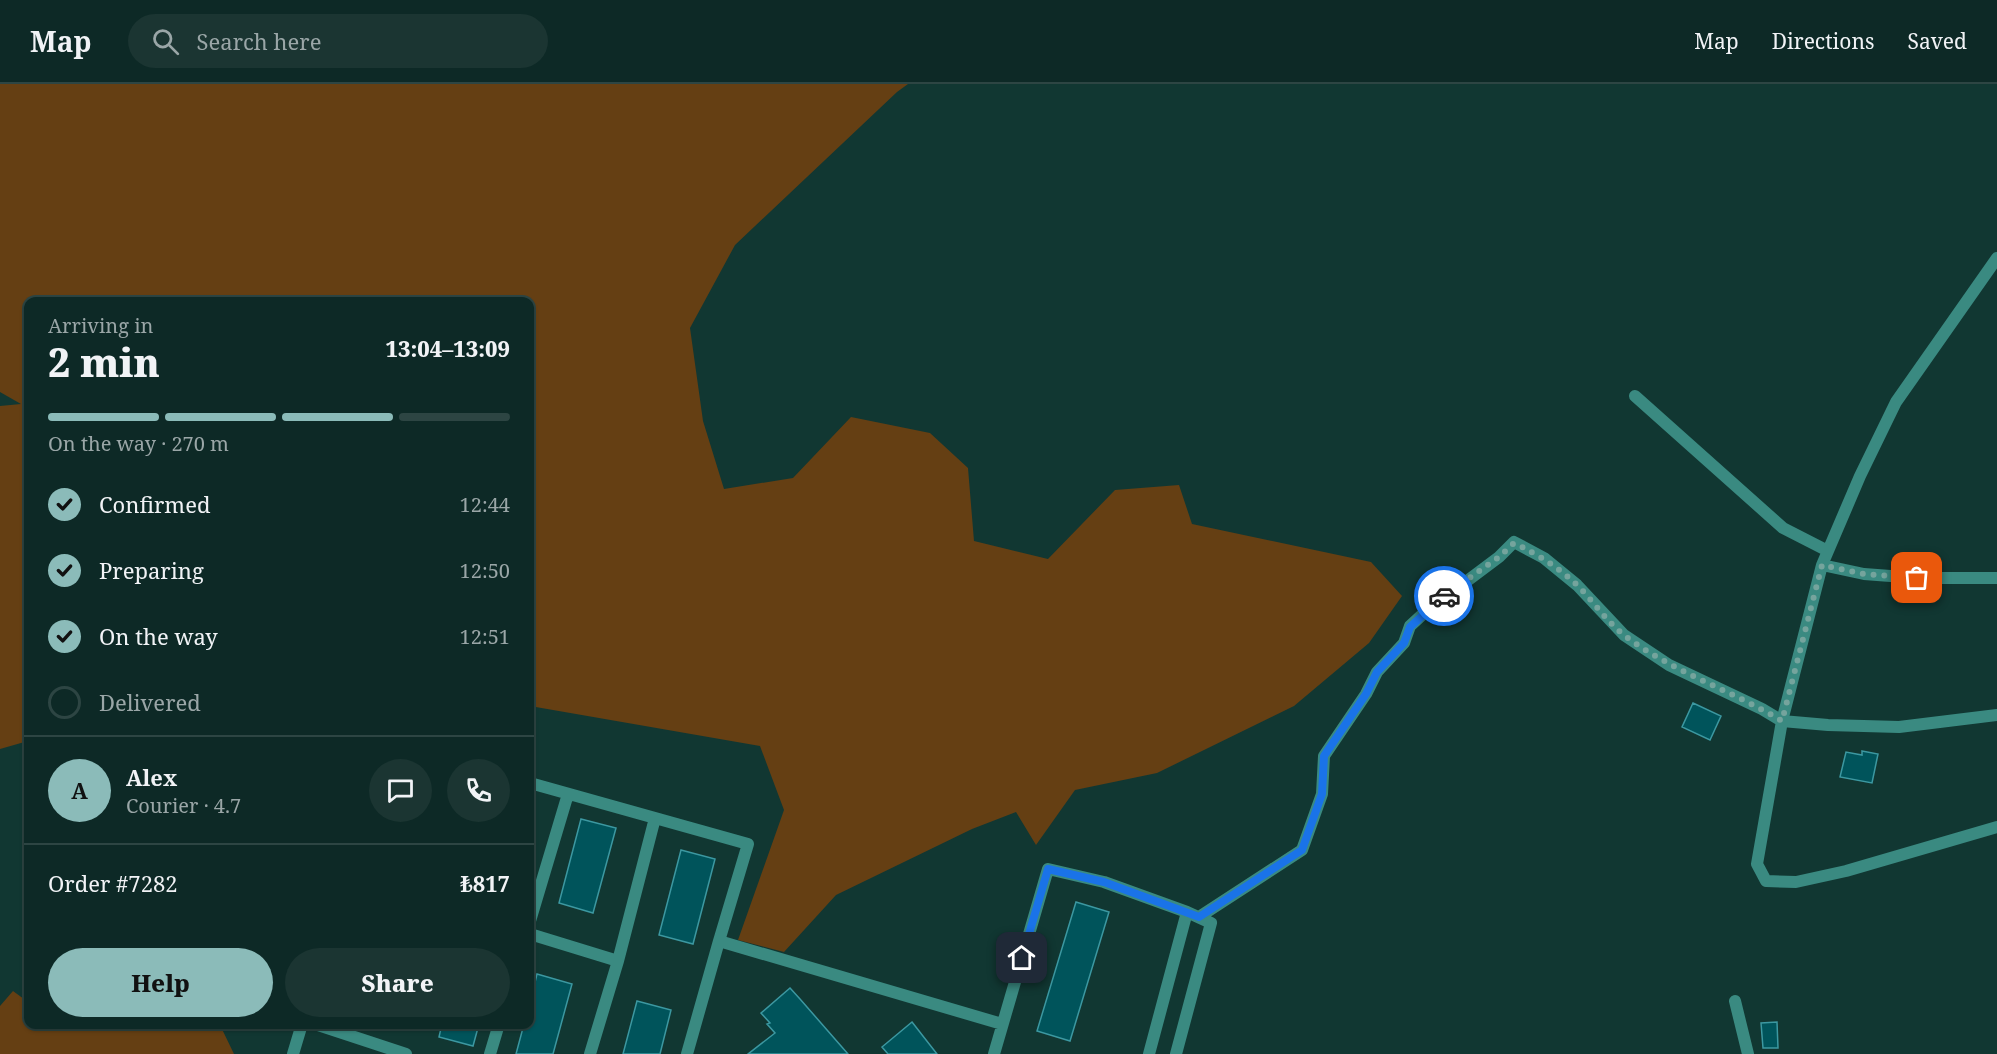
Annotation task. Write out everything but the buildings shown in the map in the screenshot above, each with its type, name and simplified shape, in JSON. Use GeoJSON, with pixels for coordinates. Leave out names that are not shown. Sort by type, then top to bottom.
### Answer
{"type":"FeatureCollection","features":[{"type":"Feature","properties":{"kind":"street"},"geometry":{"type":"LineString","coordinates":[[1997,258],[1896,402],[1860,476],[1822,565],[1782,721],[1757,864],[1766,881],[1796,882],[1846,871],[1997,827]]}},
{"type":"Feature","properties":{"kind":"street"},"geometry":{"type":"LineString","coordinates":[[1635,396],[1783,528],[1828,550]]}},
{"type":"Feature","properties":{"kind":"street"},"geometry":{"type":"LineString","coordinates":[[1149,1054],[1193,914],[1302,850],[1322,794],[1324,756],[1366,694],[1377,672],[1404,643],[1410,627],[1423,614],[1499,557],[1514,543],[1544,558],[1577,585],[1624,635],[1669,664],[1782,721],[1899,727],[1997,715]]}},
{"type":"Feature","properties":{"kind":"street"},"geometry":{"type":"LineString","coordinates":[[1822,565],[1864,574],[1997,578]]}},
{"type":"Feature","properties":{"kind":"street"},"geometry":{"type":"LineString","coordinates":[[534,784],[747,844],[687,1054]]}},
{"type":"Feature","properties":{"kind":"street"},"geometry":{"type":"LineString","coordinates":[[534,908],[568,794]]}},
{"type":"Feature","properties":{"kind":"street"},"geometry":{"type":"LineString","coordinates":[[590,1054],[618,961],[655,818]]}},
{"type":"Feature","properties":{"kind":"street"},"geometry":{"type":"LineString","coordinates":[[994,1054],[1048,869],[1104,882],[1193,914],[1210,923],[1176,1054]]}},
{"type":"Feature","properties":{"kind":"street"},"geometry":{"type":"LineString","coordinates":[[534,935],[618,961]]}},
{"type":"Feature","properties":{"kind":"street"},"geometry":{"type":"LineString","coordinates":[[719,941],[1002,1024]]}},
{"type":"Feature","properties":{"kind":"street"},"geometry":{"type":"LineString","coordinates":[[1735,1001],[1748,1054]]}},
{"type":"Feature","properties":{"kind":"street"},"geometry":{"type":"LineString","coordinates":[[292,1054],[300,1029]]}},
{"type":"Feature","properties":{"kind":"street"},"geometry":{"type":"LineString","coordinates":[[330,1029],[406,1054]]}},
{"type":"Feature","properties":{"kind":"street"},"geometry":{"type":"LineString","coordinates":[[490,1054],[498,1029]]}},
{"type":"Feature","properties":{"kind":"shaded area"},"geometry":{"type":"Polygon","coordinates":[[[0,84],[908,84],[735,245],[690,328],[703,421],[724,489],[793,478],[851,417],[930,433],[968,468],[974,541],[1048,559],[1115,490],[1179,485],[1192,524],[1371,562],[1402,596],[1369,643],[1294,706],[1157,773],[1075,790],[1036,845],[1016,812],[972,829],[836,895],[784,952],[738,940],[784,810],[760,746],[534,707],[534,297],[24,297],[24,742],[0,749],[0,406],[21,404],[0,392],[0,84]]]}},
{"type":"Feature","properties":{"kind":"shaded area"},"geometry":{"type":"Polygon","coordinates":[[[13,991],[24,999],[24,1029],[222,1029],[234,1054],[0,1054],[0,1006],[13,991]]]}},
{"type":"Feature","properties":{"kind":"way so far"},"geometry":{"type":"LineString","coordinates":[[1444,596],[1499,557],[1514,543],[1544,558],[1577,585],[1624,635],[1669,664],[1782,721],[1822,565],[1864,574],[1917,578]]}},
{"type":"Feature","properties":{"kind":"route"},"geometry":{"type":"LineString","coordinates":[[1022,958],[1048,869],[1104,882],[1199,917],[1302,850],[1322,794],[1324,756],[1366,694],[1377,672],[1404,643],[1410,627],[1444,596]]}}]}
